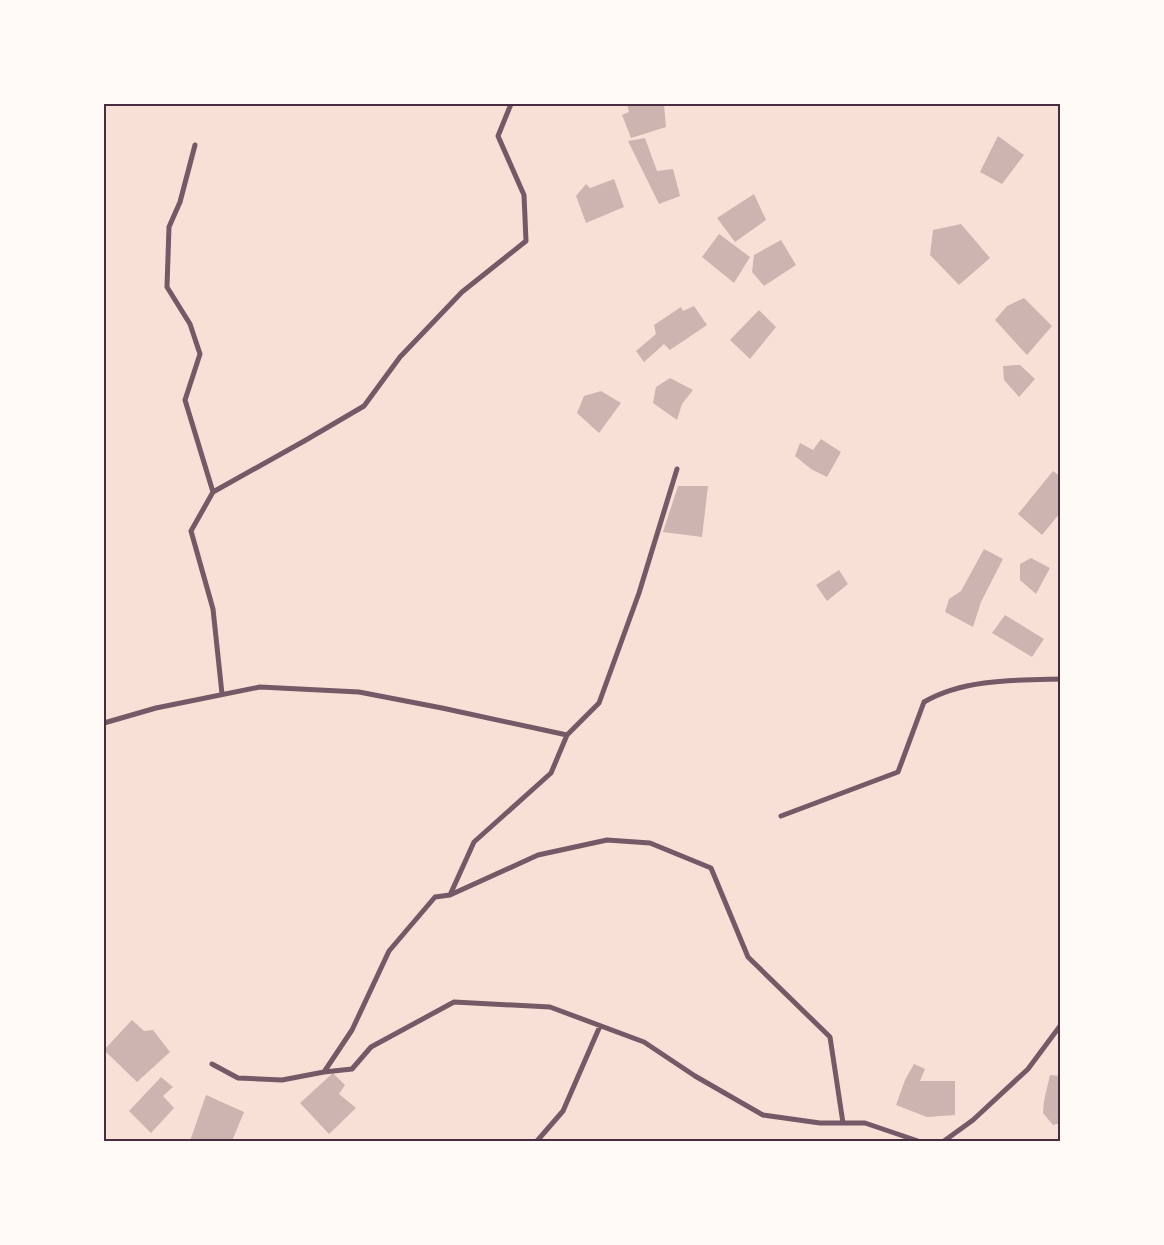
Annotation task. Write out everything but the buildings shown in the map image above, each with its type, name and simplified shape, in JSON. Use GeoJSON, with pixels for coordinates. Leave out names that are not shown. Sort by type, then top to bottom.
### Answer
{"type":"FeatureCollection","features":[{"type":"Feature","properties":{"kind":"street"},"geometry":{"type":"LineString","coordinates":[[222,694],[213,609],[191,531],[213,492],[364,406],[400,357],[462,292],[526,241],[524,195],[498,136],[511,104]]}},
{"type":"Feature","properties":{"kind":"street"},"geometry":{"type":"LineString","coordinates":[[195,145],[180,202],[169,227],[167,287],[190,324],[200,354],[185,400],[213,492]]}},
{"type":"Feature","properties":{"kind":"street"},"geometry":{"type":"LineString","coordinates":[[450,895],[474,842],[551,773],[567,736],[599,703],[639,593],[677,469]]}},
{"type":"Feature","properties":{"kind":"street"},"geometry":{"type":"LineString","coordinates":[[781,816],[898,772],[924,702],[939,693],[1000,680],[1060,679]]}},
{"type":"Feature","properties":{"kind":"street"},"geometry":{"type":"LineString","coordinates":[[104,723],[156,708],[260,686],[359,692],[442,708],[567,736]]}},
{"type":"Feature","properties":{"kind":"street"},"geometry":{"type":"LineString","coordinates":[[324,1072],[352,1030],[389,951],[435,897],[450,895],[538,855],[607,840],[650,843],[711,868],[748,957],[830,1037],[843,1123]]}},
{"type":"Feature","properties":{"kind":"street"},"geometry":{"type":"LineString","coordinates":[[212,1064],[238,1078],[282,1080],[352,1069],[371,1047],[454,1002],[550,1007],[644,1042],[695,1076],[763,1115],[820,1123],[865,1123],[918,1141]]}},
{"type":"Feature","properties":{"kind":"street"},"geometry":{"type":"LineString","coordinates":[[537,1141],[563,1111],[600,1026]]}},
{"type":"Feature","properties":{"kind":"street"},"geometry":{"type":"LineString","coordinates":[[944,1141],[973,1120],[1028,1069],[1060,1026]]}}]}
